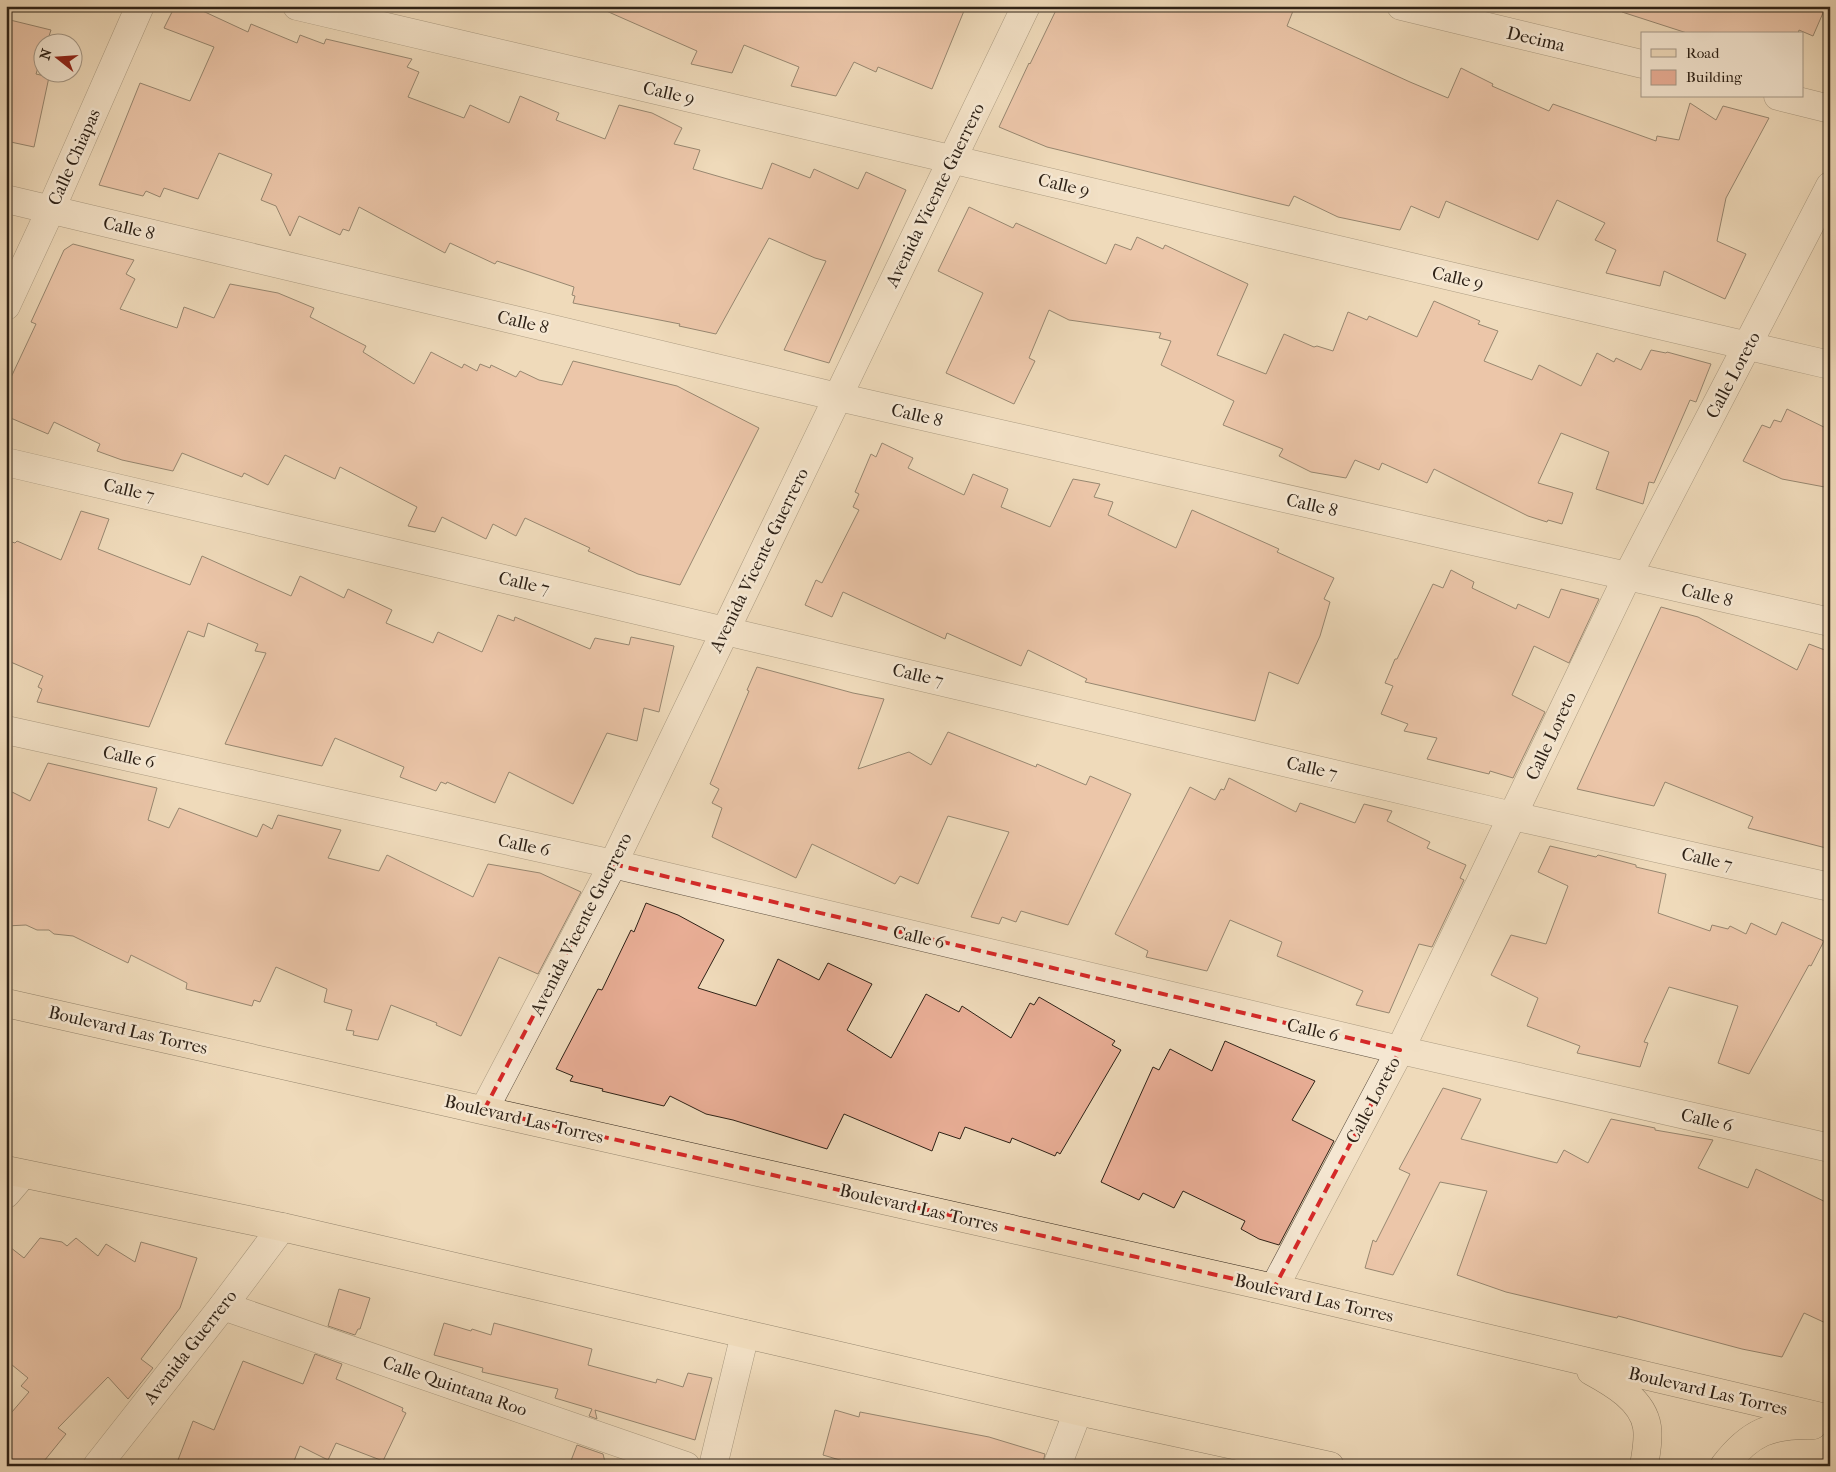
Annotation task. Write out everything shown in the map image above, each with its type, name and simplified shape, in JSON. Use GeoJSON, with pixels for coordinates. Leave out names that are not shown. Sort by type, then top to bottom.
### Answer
{"type":"FeatureCollection","features":[{"type":"Feature","properties":{"kind":"main road","name":"Boulevard Las Torres"},"geometry":{"type":"LineString","coordinates":[[6,1002],[1274,1288],[1564,1358],[1830,1419]]}},
{"type":"Feature","properties":{"kind":"main road"},"geometry":{"type":"LineString","coordinates":[[12,1179],[282,1227],[1078,1411],[1330,1466]]}},
{"type":"Feature","properties":{"kind":"main road"},"geometry":{"type":"LineString","coordinates":[[1564,1358],[1596,1374],[1627,1394],[1639,1408],[1647,1425],[1648,1441],[1644,1466]]}},
{"type":"Feature","properties":{"kind":"main road"},"geometry":{"type":"LineString","coordinates":[[1724,1466],[1738,1448],[1758,1434],[1777,1427],[1797,1425],[1830,1426]]}},
{"type":"Feature","properties":{"kind":"street","name":"Calle Chiapas"},"geometry":{"type":"LineString","coordinates":[[6,306],[51,209],[140,6]]}},
{"type":"Feature","properties":{"kind":"street","name":"Calle 9"},"geometry":{"type":"LineString","coordinates":[[297,6],[953,158],[1830,365]]}},
{"type":"Feature","properties":{"kind":"street","name":"Avenida Vicente Guerrero"},"geometry":{"type":"LineString","coordinates":[[484,1110],[614,864],[1026,6]]}},
{"type":"Feature","properties":{"kind":"street","name":"Decima"},"geometry":{"type":"LineString","coordinates":[[1401,6],[1641,64]]}},
{"type":"Feature","properties":{"kind":"street"},"geometry":{"type":"LineString","coordinates":[[1787,98],[1830,108]]}},
{"type":"Feature","properties":{"kind":"street","name":"Calle Loreto"},"geometry":{"type":"LineString","coordinates":[[1274,1288],[1400,1050],[1627,577],[1830,186]]}},
{"type":"Feature","properties":{"kind":"street","name":"Calle 8"},"geometry":{"type":"LineString","coordinates":[[6,198],[838,397],[1830,622]]}},
{"type":"Feature","properties":{"kind":"street","name":"Calle 7"},"geometry":{"type":"LineString","coordinates":[[6,462],[1513,816],[1830,887]]}},
{"type":"Feature","properties":{"kind":"street","name":"Calle 6"},"geometry":{"type":"LineString","coordinates":[[6,730],[614,864],[1400,1050],[1830,1148]]}},
{"type":"Feature","properties":{"kind":"street","name":"Avenida Guerrero"},"geometry":{"type":"LineString","coordinates":[[97,1466],[223,1306],[282,1227]]}},
{"type":"Feature","properties":{"kind":"street","name":"Calle Quintana Roo"},"geometry":{"type":"LineString","coordinates":[[223,1306],[686,1466]]}},
{"type":"Feature","properties":{"kind":"street"},"geometry":{"type":"LineString","coordinates":[[713,1466],[745,1334]]}},
{"type":"Feature","properties":{"kind":"street"},"geometry":{"type":"LineString","coordinates":[[1057,1466],[1078,1411]]}},
{"type":"Feature","properties":{"kind":"highlighted area"},"geometry":{"type":"Polygon","coordinates":[[[613,864],[1400,1050],[1274,1288],[484,1110],[613,864]]]}},
{"type":"Feature","properties":{"kind":"building"},"geometry":{"type":"Polygon","coordinates":[[[175,6],[192,6],[248,32],[251,24],[297,43],[300,35],[324,44],[326,39],[412,59],[407,67],[419,72],[408,97],[464,118],[470,105],[509,123],[520,96],[559,113],[556,120],[605,139],[619,105],[652,113],[682,128],[674,144],[700,150],[693,169],[762,189],[772,163],[810,178],[814,169],[858,189],[866,172],[906,190],[829,363],[784,350],[826,261],[769,238],[716,334],[679,326],[680,324],[573,303],[575,296],[572,295],[574,287],[497,261],[495,264],[450,243],[445,253],[359,207],[349,231],[343,229],[340,235],[299,216],[290,236],[276,206],[261,200],[272,174],[219,153],[198,199],[164,188],[160,197],[146,191],[143,196],[99,185],[140,83],[190,101],[214,47],[164,28],[175,6]]]}},
{"type":"Feature","properties":{"kind":"building"},"geometry":{"type":"Polygon","coordinates":[[[595,6],[966,6],[932,89],[878,67],[876,72],[854,62],[836,96],[791,86],[799,67],[744,45],[732,73],[691,64],[697,51],[595,6]]]}},
{"type":"Feature","properties":{"kind":"building"},"geometry":{"type":"Polygon","coordinates":[[[1058,6],[1295,6],[1287,26],[1448,98],[1461,68],[1493,84],[1492,86],[1549,111],[1553,104],[1656,141],[1657,136],[1679,140],[1690,103],[1716,120],[1723,106],[1769,118],[1726,198],[1717,241],[1746,254],[1725,299],[1664,271],[1660,286],[1606,273],[1616,250],[1595,240],[1605,223],[1557,200],[1538,240],[1446,201],[1439,218],[1411,206],[1400,230],[1338,217],[1294,196],[1289,206],[1047,147],[999,127],[1058,6]]]}},
{"type":"Feature","properties":{"kind":"building"},"geometry":{"type":"Polygon","coordinates":[[[1623,6],[1826,6],[1813,36],[1799,30],[1798,32],[1684,32],[1622,12],[1623,6]]]}},
{"type":"Feature","properties":{"kind":"building"},"geometry":{"type":"Polygon","coordinates":[[[6,19],[51,30],[50,32],[32,32],[32,82],[48,82],[34,147],[6,141],[6,19]]]}},
{"type":"Feature","properties":{"kind":"building"},"geometry":{"type":"Polygon","coordinates":[[[969,207],[1013,228],[1016,223],[1106,264],[1115,244],[1131,250],[1137,237],[1163,249],[1165,245],[1248,284],[1217,355],[1266,374],[1284,334],[1314,347],[1317,346],[1333,351],[1348,312],[1367,320],[1369,316],[1417,337],[1434,301],[1480,321],[1478,324],[1498,331],[1484,361],[1532,380],[1539,365],[1581,386],[1597,353],[1614,362],[1616,358],[1641,370],[1651,350],[1667,352],[1711,364],[1696,402],[1690,400],[1654,483],[1649,482],[1643,504],[1596,489],[1609,452],[1561,433],[1538,483],[1573,493],[1562,524],[1548,520],[1547,522],[1528,516],[1434,469],[1427,483],[1382,463],[1379,470],[1355,460],[1346,478],[1311,472],[1279,456],[1283,449],[1223,425],[1234,401],[1161,365],[1171,341],[1159,338],[1161,333],[1069,320],[1049,310],[1029,358],[1035,361],[1014,404],[946,373],[983,293],[938,271],[969,207]]]}},
{"type":"Feature","properties":{"kind":"building"},"geometry":{"type":"Polygon","coordinates":[[[73,244],[134,260],[126,274],[135,279],[120,309],[177,328],[184,307],[214,318],[230,284],[278,293],[314,308],[310,317],[366,346],[363,352],[414,384],[431,352],[462,368],[464,364],[477,371],[480,364],[490,368],[491,365],[516,377],[520,371],[539,380],[562,385],[573,361],[677,386],[759,428],[680,585],[638,574],[588,551],[590,548],[525,518],[516,536],[493,524],[486,539],[442,517],[435,532],[408,526],[417,507],[340,467],[335,479],[285,455],[268,485],[244,473],[242,477],[182,453],[173,471],[122,460],[97,451],[100,444],[54,422],[48,434],[6,416],[6,388],[36,324],[31,322],[64,250],[73,244]]]}},
{"type":"Feature","properties":{"kind":"building"},"geometry":{"type":"Polygon","coordinates":[[[1787,409],[1830,430],[1830,488],[1782,479],[1743,461],[1762,425],[1770,428],[1774,420],[1781,422],[1787,409]]]}},
{"type":"Feature","properties":{"kind":"building"},"geometry":{"type":"Polygon","coordinates":[[[882,443],[913,458],[908,468],[964,495],[973,474],[1008,489],[1001,507],[1050,527],[1073,479],[1100,484],[1094,497],[1113,502],[1108,515],[1176,548],[1192,510],[1279,549],[1277,552],[1334,578],[1324,599],[1330,602],[1320,636],[1298,684],[1269,672],[1255,721],[1085,682],[1087,679],[1028,650],[1021,666],[947,633],[945,639],[843,592],[832,617],[805,605],[816,580],[822,583],[859,510],[853,507],[859,494],[855,492],[871,454],[876,457],[882,443]]]}},
{"type":"Feature","properties":{"kind":"building"},"geometry":{"type":"Polygon","coordinates":[[[81,511],[109,519],[98,549],[190,585],[202,556],[291,596],[300,576],[344,598],[348,589],[392,610],[386,623],[433,643],[438,632],[482,652],[498,615],[514,621],[515,617],[590,649],[595,638],[629,645],[631,637],[674,646],[659,712],[644,708],[637,741],[607,733],[573,804],[509,772],[495,803],[447,782],[446,784],[441,782],[436,791],[400,777],[404,767],[335,738],[322,766],[225,744],[266,653],[255,651],[258,644],[208,623],[204,637],[188,631],[149,727],[37,702],[42,689],[38,687],[43,676],[6,660],[6,540],[15,543],[17,541],[61,560],[81,511]]]}},
{"type":"Feature","properties":{"kind":"building"},"geometry":{"type":"Polygon","coordinates":[[[1451,570],[1474,582],[1472,588],[1516,609],[1518,604],[1549,618],[1561,589],[1599,599],[1569,663],[1534,646],[1512,695],[1545,712],[1513,778],[1490,771],[1489,774],[1427,759],[1437,738],[1404,731],[1408,724],[1381,714],[1393,686],[1385,683],[1395,659],[1397,659],[1433,584],[1443,588],[1451,570]]]}},
{"type":"Feature","properties":{"kind":"building"},"geometry":{"type":"Polygon","coordinates":[[[1661,607],[1698,617],[1797,670],[1809,644],[1830,652],[1830,849],[1748,828],[1753,817],[1665,782],[1654,806],[1577,789],[1661,607]]]}},
{"type":"Feature","properties":{"kind":"building"},"geometry":{"type":"Polygon","coordinates":[[[757,667],[853,693],[884,699],[858,769],[909,752],[931,765],[948,732],[1036,767],[1037,764],[1086,785],[1090,776],[1131,794],[1068,925],[1021,911],[1016,922],[1002,917],[999,924],[971,917],[1009,832],[948,816],[918,884],[900,876],[895,884],[812,844],[796,878],[712,837],[722,808],[712,803],[719,789],[710,784],[749,691],[747,690],[757,667]]]}},
{"type":"Feature","properties":{"kind":"building"},"geometry":{"type":"Polygon","coordinates":[[[48,763],[157,788],[148,820],[169,828],[179,808],[257,837],[263,824],[272,829],[278,815],[341,830],[328,858],[379,871],[387,855],[473,897],[488,864],[540,873],[581,892],[538,974],[499,957],[461,1036],[436,1025],[437,1023],[391,1005],[378,1040],[353,1035],[354,1031],[346,1030],[352,1010],[324,1002],[327,989],[276,967],[260,1002],[254,1000],[252,1006],[186,989],[187,983],[131,955],[128,963],[73,936],[54,934],[49,930],[37,930],[26,925],[6,926],[6,789],[30,801],[48,763]]]}},
{"type":"Feature","properties":{"kind":"building"},"geometry":{"type":"Polygon","coordinates":[[[1229,778],[1296,812],[1300,803],[1355,823],[1364,804],[1392,811],[1387,821],[1430,842],[1427,848],[1466,865],[1460,878],[1464,880],[1432,947],[1419,944],[1389,1013],[1356,1005],[1363,991],[1277,956],[1282,942],[1230,920],[1207,971],[1146,957],[1148,951],[1115,934],[1190,787],[1215,800],[1221,789],[1224,790],[1229,778]]]}},
{"type":"Feature","properties":{"kind":"building"},"geometry":{"type":"Polygon","coordinates":[[[1550,846],[1596,857],[1598,855],[1666,874],[1658,913],[1710,931],[1712,925],[1728,929],[1730,926],[1746,934],[1751,923],[1776,935],[1782,922],[1824,941],[1749,1074],[1718,1063],[1738,1006],[1669,987],[1644,1042],[1648,1043],[1640,1067],[1577,1053],[1580,1046],[1527,1026],[1538,998],[1491,975],[1511,935],[1546,944],[1568,886],[1538,872],[1550,846]]]}},
{"type":"Feature","properties":{"kind":"building"},"geometry":{"type":"Polygon","coordinates":[[[646,903],[678,915],[724,940],[698,988],[756,1006],[778,959],[819,980],[828,963],[872,984],[847,1030],[891,1058],[926,994],[959,1012],[962,1006],[1011,1038],[1030,1003],[1034,1005],[1039,997],[1115,1041],[1112,1045],[1121,1050],[1060,1154],[1057,1152],[1055,1156],[1012,1138],[1010,1143],[965,1127],[960,1139],[939,1132],[932,1151],[844,1114],[827,1149],[733,1120],[706,1114],[670,1096],[664,1106],[570,1081],[573,1076],[556,1069],[598,989],[602,990],[631,930],[634,932],[646,903]]]}},
{"type":"Feature","properties":{"kind":"building"},"geometry":{"type":"Polygon","coordinates":[[[1225,1041],[1315,1081],[1292,1120],[1334,1141],[1279,1245],[1259,1239],[1241,1229],[1245,1221],[1183,1191],[1174,1208],[1143,1193],[1139,1200],[1101,1182],[1153,1067],[1159,1070],[1170,1049],[1212,1071],[1225,1041]]]}},
{"type":"Feature","properties":{"kind":"building"},"geometry":{"type":"Polygon","coordinates":[[[1443,1088],[1481,1099],[1461,1139],[1557,1163],[1564,1150],[1588,1163],[1611,1119],[1655,1128],[1655,1130],[1713,1140],[1698,1168],[1748,1188],[1756,1169],[1830,1204],[1830,1325],[1804,1313],[1782,1357],[1742,1349],[1618,1316],[1617,1318],[1506,1292],[1457,1275],[1487,1191],[1440,1182],[1393,1275],[1365,1268],[1373,1240],[1376,1242],[1410,1174],[1399,1169],[1443,1088]]]}},
{"type":"Feature","properties":{"kind":"building"},"geometry":{"type":"Polygon","coordinates":[[[40,1238],[62,1242],[67,1246],[76,1238],[98,1256],[106,1244],[135,1262],[141,1242],[197,1258],[180,1308],[141,1359],[153,1368],[128,1399],[108,1377],[58,1428],[66,1434],[40,1466],[6,1466],[6,1419],[29,1392],[21,1386],[28,1378],[6,1360],[6,1244],[24,1258],[40,1238]]]}},
{"type":"Feature","properties":{"kind":"building"},"geometry":{"type":"Polygon","coordinates":[[[339,1289],[370,1298],[360,1329],[358,1329],[355,1335],[328,1326],[339,1289]]]}},
{"type":"Feature","properties":{"kind":"building"},"geometry":{"type":"Polygon","coordinates":[[[444,1323],[491,1335],[494,1323],[592,1349],[588,1365],[656,1383],[657,1379],[683,1387],[688,1373],[712,1378],[695,1440],[595,1410],[597,1419],[589,1416],[592,1409],[555,1398],[558,1389],[482,1372],[483,1368],[434,1355],[444,1323]]]}},
{"type":"Feature","properties":{"kind":"building"},"geometry":{"type":"Polygon","coordinates":[[[315,1354],[342,1364],[336,1379],[403,1408],[402,1411],[406,1413],[383,1461],[336,1443],[328,1460],[300,1446],[292,1466],[192,1466],[178,1460],[193,1421],[214,1430],[243,1361],[303,1384],[315,1354]]]}},
{"type":"Feature","properties":{"kind":"building"},"geometry":{"type":"Polygon","coordinates":[[[835,1410],[859,1417],[860,1412],[989,1437],[1045,1454],[1042,1466],[860,1466],[823,1455],[835,1410]]]}},
{"type":"Feature","properties":{"kind":"building"},"geometry":{"type":"Polygon","coordinates":[[[577,1445],[603,1454],[606,1466],[569,1466],[577,1445]]]}}]}
